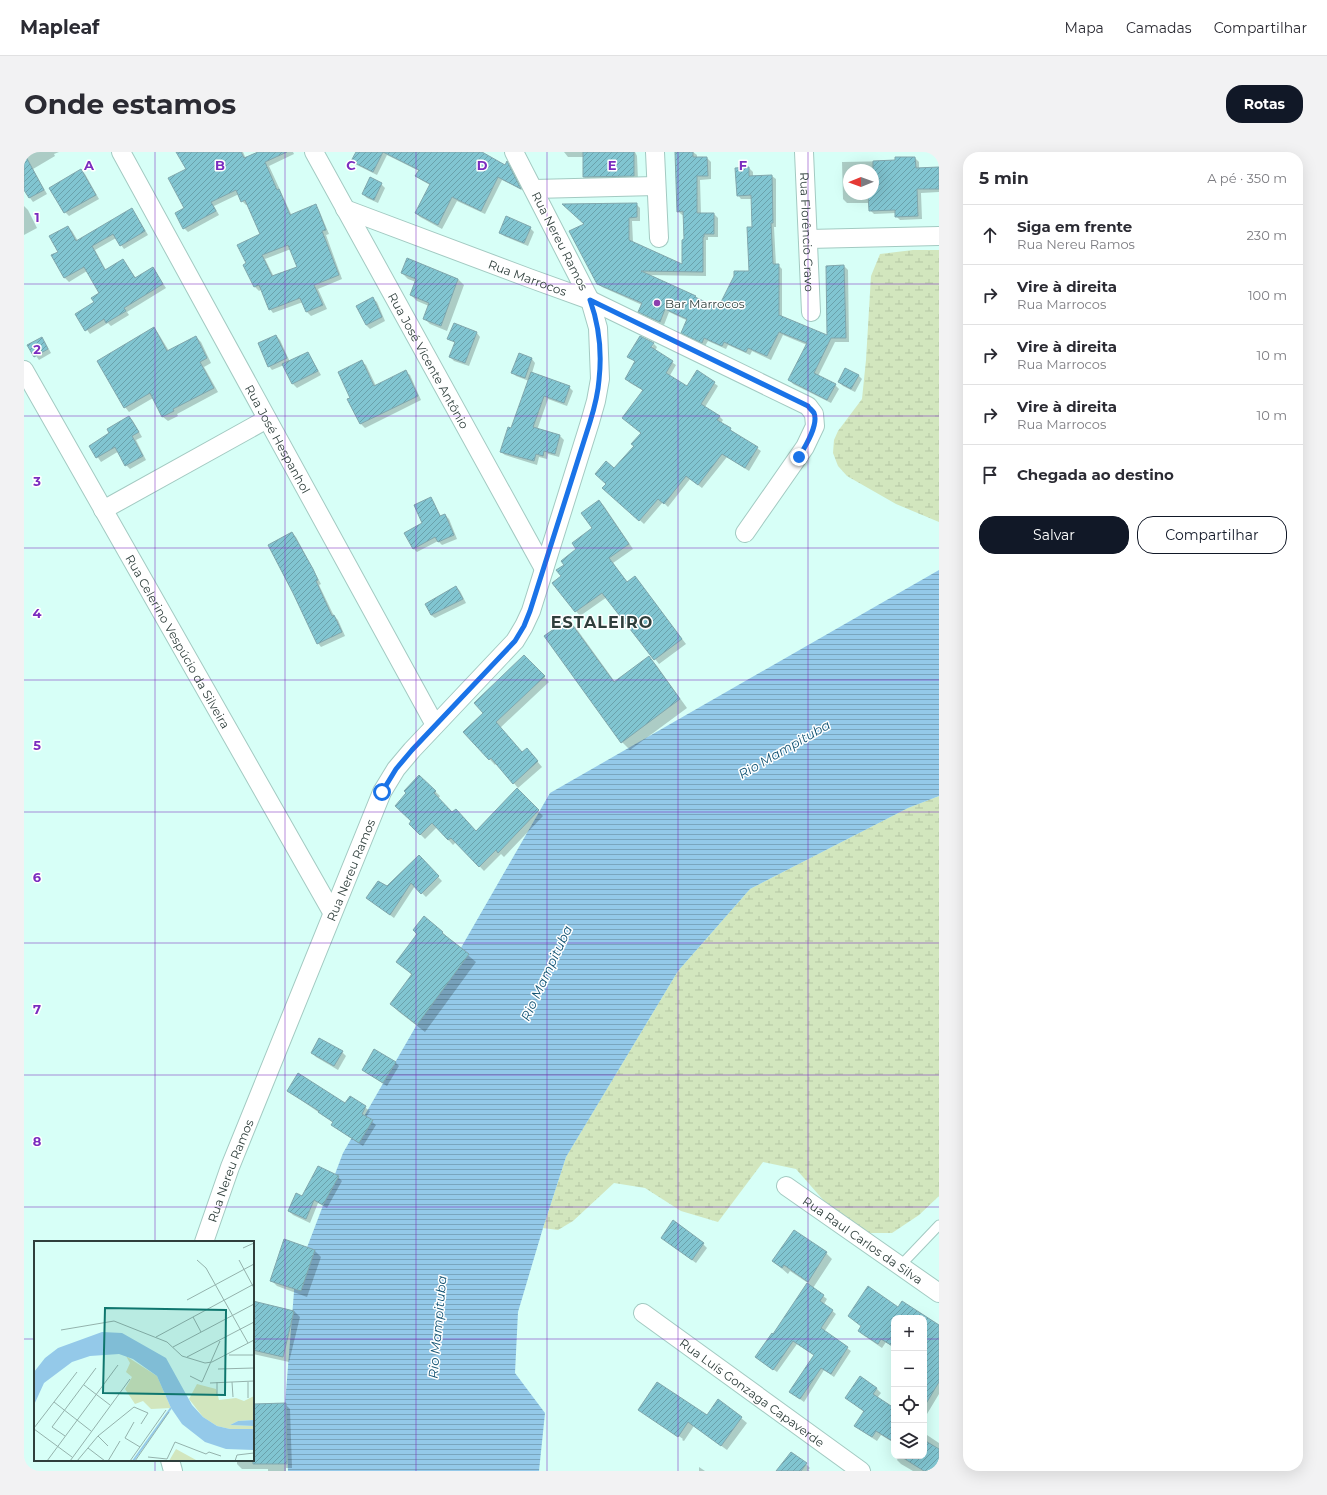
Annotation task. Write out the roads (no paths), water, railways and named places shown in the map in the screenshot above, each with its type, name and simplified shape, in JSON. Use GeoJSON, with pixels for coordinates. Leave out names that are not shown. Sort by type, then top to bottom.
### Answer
{"type":"FeatureCollection","features":[{"type":"Feature","properties":{"kind":"street","name":"Rua José Hespanhol"},"geometry":{"type":"LineString","coordinates":[[121,152],[435,725]]}},
{"type":"Feature","properties":{"kind":"street","name":"Rua José Vicente Antônio"},"geometry":{"type":"LineString","coordinates":[[314,152],[544,569]]}},
{"type":"Feature","properties":{"kind":"street","name":"Rua Nereu Ramos"},"geometry":{"type":"LineString","coordinates":[[204,1241],[230,1167],[332,912],[382,792],[396,769],[435,725],[515,641],[524,626],[544,569],[590,422],[600,379],[598,328],[590,300],[514,152]]}},
{"type":"Feature","properties":{"kind":"street"},"geometry":{"type":"LineString","coordinates":[[655,152],[659,238]]}},
{"type":"Feature","properties":{"kind":"street","name":"Rua Florêncio Cravo"},"geometry":{"type":"LineString","coordinates":[[804,152],[811,312]]}},
{"type":"Feature","properties":{"kind":"street"},"geometry":{"type":"LineString","coordinates":[[534,189],[656,186]]}},
{"type":"Feature","properties":{"kind":"street","name":"Rua Marrocos"},"geometry":{"type":"LineString","coordinates":[[345,209],[590,300],[808,406],[814,414],[814,426],[805,447],[745,533]]}},
{"type":"Feature","properties":{"kind":"street"},"geometry":{"type":"LineString","coordinates":[[808,239],[939,236]]}},
{"type":"Feature","properties":{"kind":"street","name":"Rua Celerino Vespúcio da Silveira"},"geometry":{"type":"LineString","coordinates":[[24,370],[332,912]]}},
{"type":"Feature","properties":{"kind":"street"},"geometry":{"type":"LineString","coordinates":[[103,510],[267,419]]}},
{"type":"Feature","properties":{"kind":"street","name":"Rua Raul Carlos da Silva"},"geometry":{"type":"LineString","coordinates":[[786,1186],[939,1294]]}},
{"type":"Feature","properties":{"kind":"street","name":"Rua Luís Gonzaga Capaverde"},"geometry":{"type":"LineString","coordinates":[[643,1313],[861,1471]]}},
{"type":"Feature","properties":{"kind":"street"},"geometry":{"type":"LineString","coordinates":[[170,1461],[173,1471]]}},
{"type":"Feature","properties":{"kind":"lane"},"geometry":{"type":"LineString","coordinates":[[901,1266],[939,1225]]}},
{"type":"Feature","properties":{"kind":"water","name":"Rio Mampituba"},"geometry":{"type":"Polygon","coordinates":[[[939,570],[939,796],[908,808],[750,889],[678,971],[566,1157],[518,1312],[515,1373],[545,1413],[539,1471],[288,1471],[285,1404],[295,1279],[343,1153],[550,793],[939,570]]]}},
{"type":"Feature","properties":{"kind":"place","name":"Bar Marrocos"},"geometry":{"type":"Point","coordinates":[657,303]}},
{"type":"Feature","properties":{"kind":"district","name":"ESTALEIRO"},"geometry":{"type":"Point","coordinates":[602,622]}}]}
